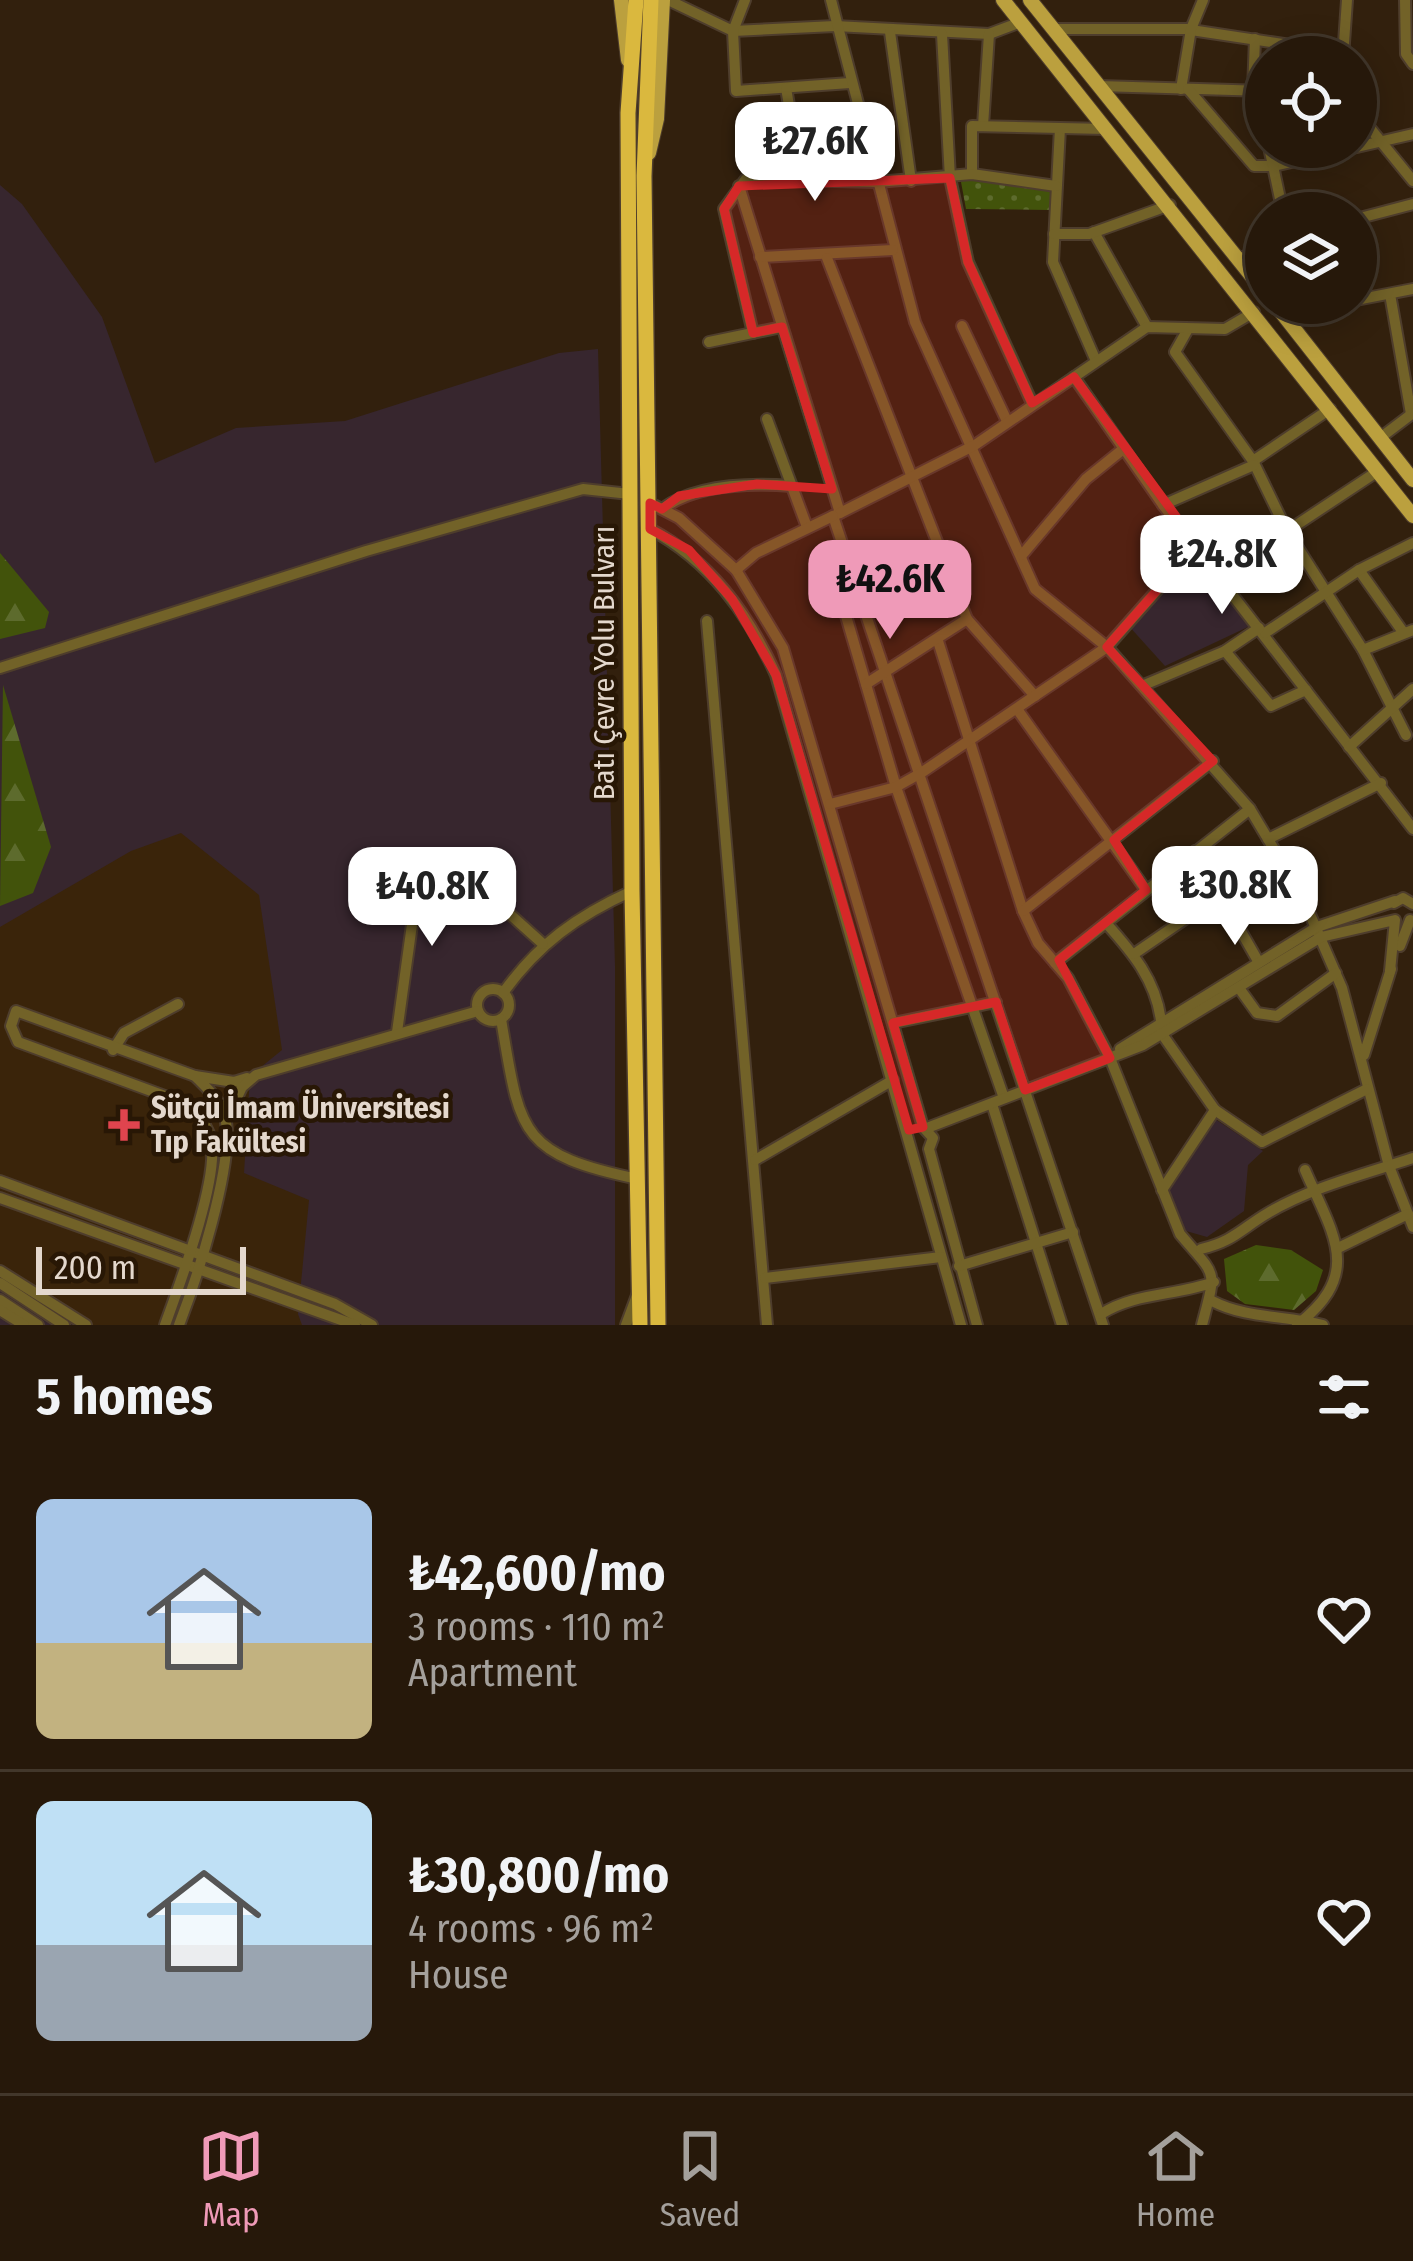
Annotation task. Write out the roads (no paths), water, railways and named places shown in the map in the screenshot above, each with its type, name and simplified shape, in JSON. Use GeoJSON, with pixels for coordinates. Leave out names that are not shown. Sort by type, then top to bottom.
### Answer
{"type":"FeatureCollection","features":[{"type":"Feature","properties":{"kind":"highway","name":"Batı Çevre Yolu Bulvarı"},"geometry":{"type":"LineString","coordinates":[[636,0],[631,89],[630,494],[640,1325]]}},
{"type":"Feature","properties":{"kind":"highway","name":"Batı Çevre Yolu Bulvarı"},"geometry":{"type":"LineString","coordinates":[[651,0],[644,176],[656,506],[650,529],[661,1325]]}},
{"type":"Feature","properties":{"kind":"main road"},"geometry":{"type":"LineString","coordinates":[[621,0],[631,89]]}},
{"type":"Feature","properties":{"kind":"main road"},"geometry":{"type":"LineString","coordinates":[[644,176],[657,119],[666,0]]}},
{"type":"Feature","properties":{"kind":"main road"},"geometry":{"type":"LineString","coordinates":[[1003,0],[1245,303]]}},
{"type":"Feature","properties":{"kind":"main road"},"geometry":{"type":"LineString","coordinates":[[1030,0],[1245,268]]}},
{"type":"Feature","properties":{"kind":"main road"},"geometry":{"type":"LineString","coordinates":[[1262,324],[1413,516]]}},
{"type":"Feature","properties":{"kind":"main road"},"geometry":{"type":"LineString","coordinates":[[1292,325],[1413,480]]}},
{"type":"Feature","properties":{"kind":"street"},"geometry":{"type":"LineString","coordinates":[[666,0],[733,31],[835,26],[989,34],[1021,22]]}},
{"type":"Feature","properties":{"kind":"street"},"geometry":{"type":"LineString","coordinates":[[745,0],[733,31],[736,91],[850,83]]}},
{"type":"Feature","properties":{"kind":"street"},"geometry":{"type":"LineString","coordinates":[[831,0],[915,322],[1035,589],[1107,647],[1213,761],[1268,839],[1336,973],[1410,1221],[1338,1248]]}},
{"type":"Feature","properties":{"kind":"street"},"geometry":{"type":"LineString","coordinates":[[1203,0],[1191,29],[1185,89],[1245,157]]}},
{"type":"Feature","properties":{"kind":"street"},"geometry":{"type":"LineString","coordinates":[[1344,36],[1347,0]]}},
{"type":"Feature","properties":{"kind":"street"},"geometry":{"type":"LineString","coordinates":[[1408,5],[1406,54],[1413,64]]}},
{"type":"Feature","properties":{"kind":"street"},"geometry":{"type":"LineString","coordinates":[[1053,29],[1191,29],[1245,37]]}},
{"type":"Feature","properties":{"kind":"street"},"geometry":{"type":"LineString","coordinates":[[890,32],[910,181]]}},
{"type":"Feature","properties":{"kind":"street"},"geometry":{"type":"LineString","coordinates":[[942,34],[950,178],[968,262],[1032,403]]}},
{"type":"Feature","properties":{"kind":"street"},"geometry":{"type":"LineString","coordinates":[[983,126],[989,34]]}},
{"type":"Feature","properties":{"kind":"street"},"geometry":{"type":"LineString","coordinates":[[1100,86],[1245,90]]}},
{"type":"Feature","properties":{"kind":"street"},"geometry":{"type":"LineString","coordinates":[[786,88],[802,181]]}},
{"type":"Feature","properties":{"kind":"street"},"geometry":{"type":"LineString","coordinates":[[972,174],[972,126],[1109,129]]}},
{"type":"Feature","properties":{"kind":"street"},"geometry":{"type":"LineString","coordinates":[[1060,128],[1053,262],[1096,361]]}},
{"type":"Feature","properties":{"kind":"street"},"geometry":{"type":"LineString","coordinates":[[1377,143],[1413,134]]}},
{"type":"Feature","properties":{"kind":"street"},"geometry":{"type":"LineString","coordinates":[[1377,136],[1413,181]]}},
{"type":"Feature","properties":{"kind":"street"},"geometry":{"type":"LineString","coordinates":[[753,333],[724,209],[746,179],[877,182],[972,174],[1056,187]]}},
{"type":"Feature","properties":{"kind":"street"},"geometry":{"type":"LineString","coordinates":[[739,186],[837,515],[1102,1320],[1143,1295],[1181,1294],[1214,1282]]}},
{"type":"Feature","properties":{"kind":"street"},"geometry":{"type":"LineString","coordinates":[[1377,213],[1413,204]]}},
{"type":"Feature","properties":{"kind":"street"},"geometry":{"type":"LineString","coordinates":[[1054,234],[1094,232],[1170,205]]}},
{"type":"Feature","properties":{"kind":"street"},"geometry":{"type":"LineString","coordinates":[[1094,232],[1147,327]]}},
{"type":"Feature","properties":{"kind":"street"},"geometry":{"type":"LineString","coordinates":[[760,257],[827,258],[893,250]]}},
{"type":"Feature","properties":{"kind":"street"},"geometry":{"type":"LineString","coordinates":[[1238,259],[1245,256]]}},
{"type":"Feature","properties":{"kind":"street"},"geometry":{"type":"LineString","coordinates":[[827,258],[968,619],[1035,696]]}},
{"type":"Feature","properties":{"kind":"street"},"geometry":{"type":"LineString","coordinates":[[1377,296],[1413,289]]}},
{"type":"Feature","properties":{"kind":"street"},"geometry":{"type":"LineString","coordinates":[[1380,438],[1412,413],[1390,294]]}},
{"type":"Feature","properties":{"kind":"street"},"geometry":{"type":"LineString","coordinates":[[736,570],[807,527],[974,446],[1147,327],[1225,329],[1245,318]]}},
{"type":"Feature","properties":{"kind":"street"},"geometry":{"type":"LineString","coordinates":[[962,326],[1006,421]]}},
{"type":"Feature","properties":{"kind":"street"},"geometry":{"type":"LineString","coordinates":[[709,342],[782,327]]}},
{"type":"Feature","properties":{"kind":"street"},"geometry":{"type":"LineString","coordinates":[[1188,329],[1175,352],[1253,463],[1286,529],[1363,650],[1406,735]]}},
{"type":"Feature","properties":{"kind":"street"},"geometry":{"type":"LineString","coordinates":[[1074,377],[1162,505],[1221,574],[1413,829]]}},
{"type":"Feature","properties":{"kind":"street"},"geometry":{"type":"LineString","coordinates":[[1162,505],[1253,463],[1330,409]]}},
{"type":"Feature","properties":{"kind":"street"},"geometry":{"type":"LineString","coordinates":[[767,419],[807,527]]}},
{"type":"Feature","properties":{"kind":"street"},"geometry":{"type":"LineString","coordinates":[[1022,555],[1086,479],[1122,450]]}},
{"type":"Feature","properties":{"kind":"street"},"geometry":{"type":"LineString","coordinates":[[1221,574],[1378,471]]}},
{"type":"Feature","properties":{"kind":"street"},"geometry":{"type":"LineString","coordinates":[[792,486],[757,484],[680,496],[656,506],[736,570],[762,605],[783,648],[931,1146],[976,1325]]}},
{"type":"Feature","properties":{"kind":"street"},"geometry":{"type":"LineString","coordinates":[[0,668],[562,495],[584,489],[630,494]]}},
{"type":"Feature","properties":{"kind":"street"},"geometry":{"type":"LineString","coordinates":[[650,529],[689,550],[747,621],[776,675],[961,1325]]}},
{"type":"Feature","properties":{"kind":"street"},"geometry":{"type":"LineString","coordinates":[[1144,686],[1225,651],[1413,543]]}},
{"type":"Feature","properties":{"kind":"street"},"geometry":{"type":"LineString","coordinates":[[830,803],[896,787],[921,773],[1107,647],[1197,545]]}},
{"type":"Feature","properties":{"kind":"street"},"geometry":{"type":"LineString","coordinates":[[832,568],[896,787],[973,1007],[1062,1325]]}},
{"type":"Feature","properties":{"kind":"street"},"geometry":{"type":"LineString","coordinates":[[1359,570],[1408,631],[1363,650]]}},
{"type":"Feature","properties":{"kind":"street"},"geometry":{"type":"LineString","coordinates":[[747,621],[751,609],[762,605]]}},
{"type":"Feature","properties":{"kind":"street"},"geometry":{"type":"LineString","coordinates":[[866,684],[968,619]]}},
{"type":"Feature","properties":{"kind":"street"},"geometry":{"type":"LineString","coordinates":[[707,621],[767,1325]]}},
{"type":"Feature","properties":{"kind":"street"},"geometry":{"type":"LineString","coordinates":[[938,641],[1037,943],[1055,963],[1111,1058],[1180,1234],[1201,1249],[1214,1282],[1202,1325]]}},
{"type":"Feature","properties":{"kind":"street"},"geometry":{"type":"LineString","coordinates":[[1225,651],[1270,706],[1306,690]]}},
{"type":"Feature","properties":{"kind":"street"},"geometry":{"type":"LineString","coordinates":[[1349,747],[1413,688]]}},
{"type":"Feature","properties":{"kind":"street"},"geometry":{"type":"LineString","coordinates":[[1017,709],[1146,890]]}},
{"type":"Feature","properties":{"kind":"street"},"geometry":{"type":"LineString","coordinates":[[1024,911],[1213,761]]}},
{"type":"Feature","properties":{"kind":"street"},"geometry":{"type":"LineString","coordinates":[[1268,839],[1381,783]]}},
{"type":"Feature","properties":{"kind":"street"},"geometry":{"type":"LineString","coordinates":[[1055,963],[1250,809]]}},
{"type":"Feature","properties":{"kind":"street"},"geometry":{"type":"LineString","coordinates":[[1195,851],[1258,961]]}},
{"type":"Feature","properties":{"kind":"street"},"geometry":{"type":"LineString","coordinates":[[397,1032],[421,860],[502,907],[543,944]]}},
{"type":"Feature","properties":{"kind":"street"},"geometry":{"type":"LineString","coordinates":[[503,993],[543,944],[573,921],[632,891]]}},
{"type":"Feature","properties":{"kind":"street"},"geometry":{"type":"LineString","coordinates":[[1134,954],[1220,896]]}},
{"type":"Feature","properties":{"kind":"street"},"geometry":{"type":"LineString","coordinates":[[909,1130],[969,1114],[1111,1058],[1258,961],[1406,898]]}},
{"type":"Feature","properties":{"kind":"street"},"geometry":{"type":"LineString","coordinates":[[1390,971],[1395,920],[1391,913],[1406,898]]}},
{"type":"Feature","properties":{"kind":"street"},"geometry":{"type":"LineString","coordinates":[[1161,1027],[1239,988],[1319,932],[1412,919],[1363,1058]]}},
{"type":"Feature","properties":{"kind":"street"},"geometry":{"type":"LineString","coordinates":[[1106,922],[1134,954],[1158,995],[1161,1027],[1215,1110],[1262,1142],[1367,1089]]}},
{"type":"Feature","properties":{"kind":"street"},"geometry":{"type":"LineString","coordinates":[[1239,988],[1257,1013],[1277,1016],[1336,973]]}},
{"type":"Feature","properties":{"kind":"street"},"geometry":{"type":"LineString","coordinates":[[478,1011],[484,992],[503,993]]}},
{"type":"Feature","properties":{"kind":"street"},"geometry":{"type":"LineString","coordinates":[[503,993],[509,1006],[501,1019],[514,1103],[528,1132],[551,1153],[638,1179]]}},
{"type":"Feature","properties":{"kind":"street"},"geometry":{"type":"LineString","coordinates":[[893,1023],[996,1002]]}},
{"type":"Feature","properties":{"kind":"street"},"geometry":{"type":"LineString","coordinates":[[113,1050],[124,1033],[178,1004]]}},
{"type":"Feature","properties":{"kind":"street"},"geometry":{"type":"LineString","coordinates":[[0,1005],[113,1050],[195,1076],[234,1082],[478,1011]]}},
{"type":"Feature","properties":{"kind":"street"},"geometry":{"type":"LineString","coordinates":[[16,1011],[11,1026],[18,1042],[173,1099],[204,1122],[213,1148],[189,1256],[165,1325]]}},
{"type":"Feature","properties":{"kind":"street"},"geometry":{"type":"LineString","coordinates":[[478,1011],[485,1020],[501,1019]]}},
{"type":"Feature","properties":{"kind":"street"},"geometry":{"type":"LineString","coordinates":[[182,1325],[203,1261],[226,1122],[242,1087],[256,1075]]}},
{"type":"Feature","properties":{"kind":"street"},"geometry":{"type":"LineString","coordinates":[[195,1076],[217,1098],[226,1122]]}},
{"type":"Feature","properties":{"kind":"street"},"geometry":{"type":"LineString","coordinates":[[755,1160],[892,1079]]}},
{"type":"Feature","properties":{"kind":"street"},"geometry":{"type":"LineString","coordinates":[[1162,1190],[1215,1110]]}},
{"type":"Feature","properties":{"kind":"street"},"geometry":{"type":"LineString","coordinates":[[913,1152],[931,1146],[969,1114]]}},
{"type":"Feature","properties":{"kind":"street"},"geometry":{"type":"LineString","coordinates":[[1201,1249],[1244,1234],[1267,1214],[1315,1193],[1413,1158]]}},
{"type":"Feature","properties":{"kind":"street"},"geometry":{"type":"LineString","coordinates":[[1300,1323],[1328,1298],[1339,1270],[1338,1248],[1305,1170]]}},
{"type":"Feature","properties":{"kind":"street"},"geometry":{"type":"LineString","coordinates":[[0,1181],[189,1256],[334,1304],[373,1325]]}},
{"type":"Feature","properties":{"kind":"street"},"geometry":{"type":"LineString","coordinates":[[0,1198],[189,1256]]}},
{"type":"Feature","properties":{"kind":"street"},"geometry":{"type":"LineString","coordinates":[[958,1266],[1073,1232]]}},
{"type":"Feature","properties":{"kind":"street"},"geometry":{"type":"LineString","coordinates":[[765,1278],[941,1257]]}},
{"type":"Feature","properties":{"kind":"street"},"geometry":{"type":"LineString","coordinates":[[203,1261],[355,1325]]}},
{"type":"Feature","properties":{"kind":"street"},"geometry":{"type":"LineString","coordinates":[[0,1271],[86,1325]]}},
{"type":"Feature","properties":{"kind":"street"},"geometry":{"type":"LineString","coordinates":[[0,1283],[64,1325]]}},
{"type":"Feature","properties":{"kind":"street"},"geometry":{"type":"LineString","coordinates":[[182,1325],[200,1286]]}},
{"type":"Feature","properties":{"kind":"street"},"geometry":{"type":"LineString","coordinates":[[626,1325],[628,1308],[640,1287]]}},
{"type":"Feature","properties":{"kind":"street"},"geometry":{"type":"LineString","coordinates":[[0,1300],[38,1325]]}},
{"type":"Feature","properties":{"kind":"street"},"geometry":{"type":"LineString","coordinates":[[1212,1300],[1243,1320],[1323,1325]]}},
{"type":"Feature","properties":{"kind":"street"},"geometry":{"type":"LineString","coordinates":[[0,1310],[24,1325]]}},
{"type":"Feature","properties":{"kind":"place","name":"Sütçü İmam Üniversitesi Tıp Fakültesi"},"geometry":{"type":"Point","coordinates":[124,1125]}}]}
